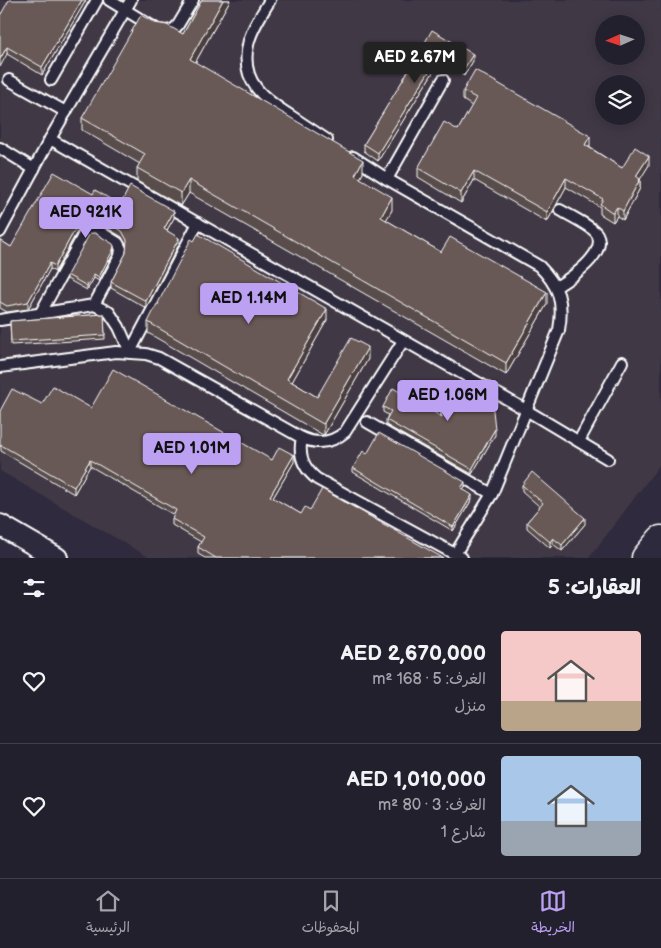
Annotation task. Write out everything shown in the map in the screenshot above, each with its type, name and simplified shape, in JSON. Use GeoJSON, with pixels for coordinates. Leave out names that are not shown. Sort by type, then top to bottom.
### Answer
{"type":"FeatureCollection","features":[{"type":"Feature","properties":{"kind":"main road"},"geometry":{"type":"LineString","coordinates":[[646,558],[661,540]]}},
{"type":"Feature","properties":{"kind":"street"},"geometry":{"type":"LineString","coordinates":[[0,525],[57,558]]}},
{"type":"Feature","properties":{"kind":"lane"},"geometry":{"type":"LineString","coordinates":[[51,80],[97,0]]}},
{"type":"Feature","properties":{"kind":"lane"},"geometry":{"type":"LineString","coordinates":[[109,0],[158,30],[163,31],[168,31],[178,26],[193,0]]}},
{"type":"Feature","properties":{"kind":"lane"},"geometry":{"type":"LineString","coordinates":[[0,232],[50,139],[131,0]]}},
{"type":"Feature","properties":{"kind":"lane"},"geometry":{"type":"LineString","coordinates":[[270,0],[252,33],[246,55],[250,78],[259,92],[271,104],[387,179],[539,266],[556,287],[561,308],[559,330],[492,494],[459,556],[317,479],[302,461],[300,445],[302,438]]}},
{"type":"Feature","properties":{"kind":"lane"},"geometry":{"type":"LineString","coordinates":[[9,80],[66,112]]}},
{"type":"Feature","properties":{"kind":"lane"},"geometry":{"type":"LineString","coordinates":[[387,179],[443,80]]}},
{"type":"Feature","properties":{"kind":"lane"},"geometry":{"type":"LineString","coordinates":[[50,139],[526,410],[608,459]]}},
{"type":"Feature","properties":{"kind":"lane"},"geometry":{"type":"LineString","coordinates":[[0,148],[34,169]]}},
{"type":"Feature","properties":{"kind":"lane"},"geometry":{"type":"LineString","coordinates":[[556,287],[572,277],[587,264],[598,246],[597,234],[592,229],[560,210]]}},
{"type":"Feature","properties":{"kind":"lane"},"geometry":{"type":"LineString","coordinates":[[130,352],[198,223]]}},
{"type":"Feature","properties":{"kind":"lane"},"geometry":{"type":"LineString","coordinates":[[40,314],[84,234],[90,230],[97,230],[118,243],[121,249],[120,256],[94,305]]}},
{"type":"Feature","properties":{"kind":"lane"},"geometry":{"type":"LineString","coordinates":[[0,320],[94,305],[109,312],[119,327],[130,352]]}},
{"type":"Feature","properties":{"kind":"lane"},"geometry":{"type":"LineString","coordinates":[[0,367],[102,353],[130,352],[146,354],[158,358],[302,438],[311,442],[320,442],[338,438],[345,432],[404,341]]}},
{"type":"Feature","properties":{"kind":"lane"},"geometry":{"type":"LineString","coordinates":[[579,441],[622,362]]}},
{"type":"Feature","properties":{"kind":"lane"},"geometry":{"type":"LineString","coordinates":[[367,422],[492,494]]}},
{"type":"Feature","properties":{"kind":"shaded area"},"geometry":{"type":"Polygon","coordinates":[[[0,0],[661,0],[661,463],[589,558],[150,558],[0,471],[0,0]]]}},
{"type":"Feature","properties":{"kind":"building"},"geometry":{"type":"Polygon","coordinates":[[[9,0],[82,0],[42,67],[7,47],[0,59],[0,16],[9,0]]]}},
{"type":"Feature","properties":{"kind":"building"},"geometry":{"type":"Polygon","coordinates":[[[202,0],[223,0],[190,59],[363,160],[355,175],[392,197],[381,217],[441,252],[450,237],[547,292],[506,363],[189,180],[181,193],[137,168],[145,154],[82,118],[141,15],[155,23],[167,25],[183,34],[202,0]]]}},
{"type":"Feature","properties":{"kind":"building"},"geometry":{"type":"Polygon","coordinates":[[[432,30],[473,54],[464,69],[440,54],[378,153],[364,144],[432,30]]]}},
{"type":"Feature","properties":{"kind":"building"},"geometry":{"type":"Polygon","coordinates":[[[475,70],[590,136],[585,145],[622,168],[635,147],[649,156],[636,176],[640,179],[623,211],[617,207],[613,213],[600,204],[603,199],[566,178],[547,212],[474,171],[461,193],[418,168],[444,122],[458,130],[476,98],[463,91],[475,70]]]}},
{"type":"Feature","properties":{"kind":"building"},"geometry":{"type":"Polygon","coordinates":[[[54,172],[93,194],[95,190],[120,205],[130,186],[174,211],[164,229],[179,238],[146,301],[111,282],[126,253],[127,240],[122,231],[97,217],[87,218],[78,224],[55,266],[50,263],[28,302],[7,306],[0,302],[0,240],[11,247],[54,172]]]}},
{"type":"Feature","properties":{"kind":"building"},"geometry":{"type":"Polygon","coordinates":[[[95,233],[114,246],[99,277],[94,274],[87,286],[67,275],[89,235],[95,233]]]}},
{"type":"Feature","properties":{"kind":"building"},"geometry":{"type":"Polygon","coordinates":[[[198,234],[327,309],[287,379],[317,397],[351,338],[368,347],[323,424],[148,322],[191,239],[194,241],[198,234]]]}},
{"type":"Feature","properties":{"kind":"building"},"geometry":{"type":"Polygon","coordinates":[[[104,314],[105,335],[11,341],[10,321],[104,314]]]}},
{"type":"Feature","properties":{"kind":"building"},"geometry":{"type":"Polygon","coordinates":[[[113,369],[272,460],[279,447],[294,455],[270,496],[301,514],[305,507],[310,510],[322,489],[443,558],[216,558],[198,547],[204,537],[172,519],[176,510],[90,460],[74,487],[1,445],[0,447],[0,411],[12,389],[42,404],[53,386],[91,408],[113,369]]]}},
{"type":"Feature","properties":{"kind":"building"},"geometry":{"type":"Polygon","coordinates":[[[481,387],[491,392],[495,429],[472,469],[386,420],[391,411],[383,407],[393,388],[442,417],[438,393],[481,387]]]}},
{"type":"Feature","properties":{"kind":"building"},"geometry":{"type":"Polygon","coordinates":[[[379,433],[465,482],[461,488],[472,495],[453,527],[353,468],[363,451],[367,454],[379,433]]]}},
{"type":"Feature","properties":{"kind":"building"},"geometry":{"type":"Polygon","coordinates":[[[532,472],[585,518],[562,545],[553,538],[550,542],[527,522],[543,503],[522,485],[532,472]]]}}]}
